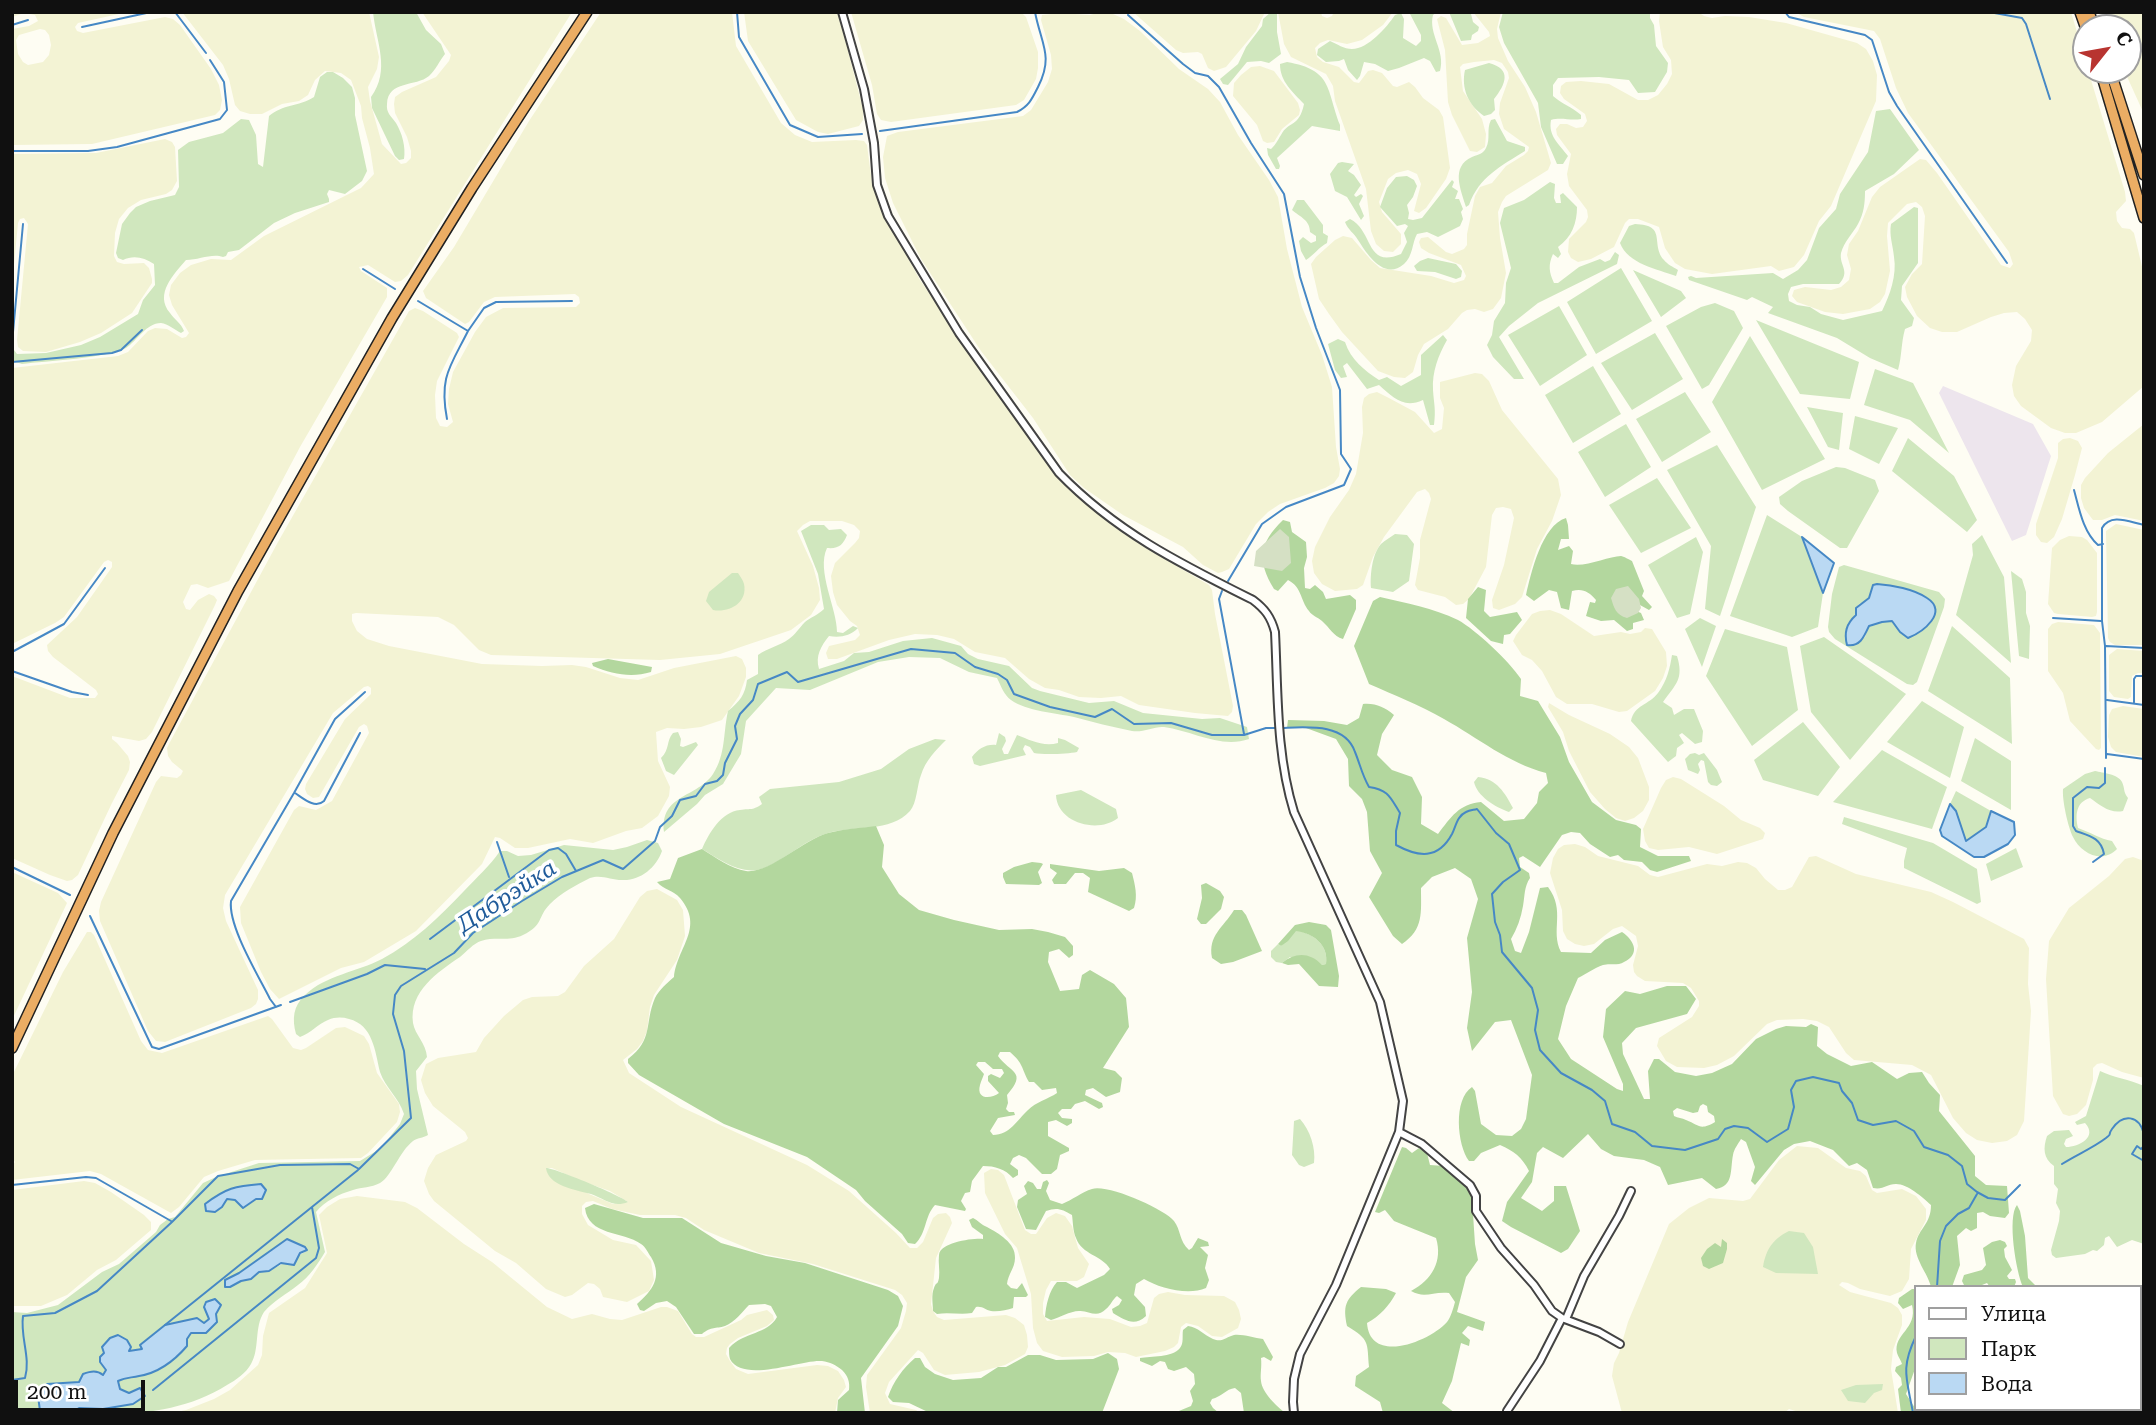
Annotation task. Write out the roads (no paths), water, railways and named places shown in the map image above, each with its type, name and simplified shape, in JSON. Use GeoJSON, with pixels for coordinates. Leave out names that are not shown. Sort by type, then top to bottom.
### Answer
{"type":"FeatureCollection","features":[{"type":"Feature","properties":{"kind":"highway"},"geometry":{"type":"LineString","coordinates":[[12,1048],[113,832],[237,591],[392,318],[586,12]]}},
{"type":"Feature","properties":{"kind":"highway"},"geometry":{"type":"LineString","coordinates":[[2104,84],[2144,218]]}},
{"type":"Feature","properties":{"kind":"highway"},"geometry":{"type":"LineString","coordinates":[[2115,84],[2144,175]]}},
{"type":"Feature","properties":{"kind":"street"},"geometry":{"type":"LineString","coordinates":[[842,12],[864,89],[874,143],[877,186],[888,216],[959,333],[1059,473],[1079,494],[1168,557],[1253,600],[1265,609],[1272,621],[1286,788],[1380,1002],[1402,1101],[1399,1132],[1336,1285],[1300,1354],[1294,1379],[1294,1413]]}},
{"type":"Feature","properties":{"kind":"street"},"geometry":{"type":"LineString","coordinates":[[1399,1132],[1422,1144],[1470,1185],[1476,1196],[1476,1211],[1501,1248],[1534,1285],[1547,1305],[1564,1318],[1620,1344]]}},
{"type":"Feature","properties":{"kind":"street"},"geometry":{"type":"LineString","coordinates":[[1507,1411],[1540,1361],[1631,1191]]}},
{"type":"Feature","properties":{"kind":"water"},"geometry":{"type":"Polygon","coordinates":[[[1802,537],[1834,563],[1823,593],[1802,537]]]}},
{"type":"Feature","properties":{"kind":"water"},"geometry":{"type":"Polygon","coordinates":[[[1873,585],[1903,588],[1922,595],[1933,603],[1935,615],[1926,626],[1908,638],[1892,621],[1882,622],[1869,626],[1858,643],[1847,645],[1847,629],[1856,615],[1856,608],[1869,598],[1873,585]]]}},
{"type":"Feature","properties":{"kind":"water"},"geometry":{"type":"Polygon","coordinates":[[[1950,804],[1956,811],[1966,841],[1986,827],[1991,811],[2014,822],[2015,835],[2008,844],[1984,857],[1974,857],[1942,836],[1940,830],[1950,804]]]}},
{"type":"Feature","properties":{"kind":"water"},"geometry":{"type":"Polygon","coordinates":[[[261,1184],[266,1190],[262,1199],[256,1199],[243,1208],[235,1200],[227,1199],[215,1212],[206,1211],[205,1204],[225,1191],[261,1184]]]}},
{"type":"Feature","properties":{"kind":"water"},"geometry":{"type":"Polygon","coordinates":[[[287,1239],[307,1250],[300,1253],[294,1265],[281,1263],[269,1271],[259,1272],[251,1279],[225,1287],[225,1280],[287,1239]]]}},
{"type":"Feature","properties":{"kind":"water"},"geometry":{"type":"Polygon","coordinates":[[[215,1299],[221,1305],[216,1314],[217,1322],[206,1333],[191,1333],[187,1346],[159,1369],[118,1381],[120,1389],[129,1393],[140,1388],[145,1396],[133,1404],[103,1409],[79,1408],[71,1413],[40,1411],[38,1396],[47,1384],[79,1382],[83,1374],[91,1372],[103,1375],[106,1370],[100,1357],[104,1353],[102,1347],[110,1338],[118,1335],[127,1340],[131,1347],[129,1351],[142,1349],[140,1345],[165,1325],[197,1318],[204,1323],[209,1319],[204,1307],[206,1302],[215,1299]]]}},
{"type":"Feature","properties":{"kind":"waterway"},"geometry":{"type":"LineString","coordinates":[[82,27],[151,12]]}},
{"type":"Feature","properties":{"kind":"waterway"},"geometry":{"type":"LineString","coordinates":[[175,12],[206,53]]}},
{"type":"Feature","properties":{"kind":"waterway"},"geometry":{"type":"LineString","coordinates":[[737,12],[739,37],[790,125],[818,137],[862,134]]}},
{"type":"Feature","properties":{"kind":"waterway"},"geometry":{"type":"LineString","coordinates":[[880,131],[1017,112],[1024,107],[1036,91],[1045,67],[1045,50],[1035,12]]}},
{"type":"Feature","properties":{"kind":"waterway"},"geometry":{"type":"LineString","coordinates":[[1785,12],[1789,17],[1865,35],[1872,40],[1889,92],[1897,106],[2007,263]]}},
{"type":"Feature","properties":{"kind":"waterway"},"geometry":{"type":"LineString","coordinates":[[1989,12],[2022,18],[2050,99]]}},
{"type":"Feature","properties":{"kind":"waterway"},"geometry":{"type":"LineString","coordinates":[[1128,15],[1183,64],[1195,73],[1208,76],[1219,87],[1284,194],[1300,277],[1340,390],[1341,454],[1351,469],[1344,485],[1286,507],[1262,524],[1228,581]]}},
{"type":"Feature","properties":{"kind":"waterway"},"geometry":{"type":"LineString","coordinates":[[12,25],[28,20]]}},
{"type":"Feature","properties":{"kind":"waterway"},"geometry":{"type":"LineString","coordinates":[[12,151],[88,151],[117,147],[220,119],[227,110],[224,82],[210,60]]}},
{"type":"Feature","properties":{"kind":"waterway"},"geometry":{"type":"LineString","coordinates":[[12,343],[23,224]]}},
{"type":"Feature","properties":{"kind":"waterway"},"geometry":{"type":"LineString","coordinates":[[363,269],[395,289]]}},
{"type":"Feature","properties":{"kind":"waterway"},"geometry":{"type":"LineString","coordinates":[[418,301],[468,331],[445,382],[447,419]]}},
{"type":"Feature","properties":{"kind":"waterway"},"geometry":{"type":"LineString","coordinates":[[468,331],[484,308],[496,302],[572,301]]}},
{"type":"Feature","properties":{"kind":"waterway"},"geometry":{"type":"LineString","coordinates":[[12,362],[112,353],[121,350],[142,330]]}},
{"type":"Feature","properties":{"kind":"waterway"},"geometry":{"type":"LineString","coordinates":[[2074,490],[2089,533],[2098,545],[2103,544]]}},
{"type":"Feature","properties":{"kind":"waterway"},"geometry":{"type":"LineString","coordinates":[[2106,758],[2102,528],[2106,523],[2115,520],[2144,525]]}},
{"type":"Feature","properties":{"kind":"waterway"},"geometry":{"type":"LineString","coordinates":[[12,652],[64,624],[105,568]]}},
{"type":"Feature","properties":{"kind":"waterway"},"geometry":{"type":"LineString","coordinates":[[1222,591],[1219,599],[1244,734]]}},
{"type":"Feature","properties":{"kind":"waterway"},"geometry":{"type":"LineString","coordinates":[[2053,618],[2101,621]]}},
{"type":"Feature","properties":{"kind":"waterway"},"geometry":{"type":"LineString","coordinates":[[2106,646],[2144,648]]}},
{"type":"Feature","properties":{"kind":"waterway","name":"Дабрэйка"},"geometry":{"type":"LineString","coordinates":[[12,1380],[25,1378],[27,1370],[23,1316],[55,1313],[97,1291],[218,1176],[280,1165],[350,1164],[359,1169],[411,1118],[404,1051],[393,1014],[395,995],[401,986],[454,953],[473,933],[562,877],[603,860],[623,869],[655,841],[660,827],[672,816],[680,800],[696,796],[705,784],[717,781],[723,775],[725,763],[737,739],[735,726],[740,714],[753,700],[758,684],[787,672],[798,682],[911,649],[955,653],[975,667],[998,674],[1007,680],[1014,694],[1050,707],[1095,717],[1112,709],[1134,724],[1171,723],[1212,735],[1244,735],[1266,728],[1277,728]]}},
{"type":"Feature","properties":{"kind":"waterway"},"geometry":{"type":"LineString","coordinates":[[12,671],[88,695]]}},
{"type":"Feature","properties":{"kind":"waterway"},"geometry":{"type":"LineString","coordinates":[[2134,702],[2134,679],[2136,676],[2144,676]]}},
{"type":"Feature","properties":{"kind":"waterway"},"geometry":{"type":"LineString","coordinates":[[276,1007],[239,937],[231,911],[231,901],[335,719],[365,692]]}},
{"type":"Feature","properties":{"kind":"waterway"},"geometry":{"type":"LineString","coordinates":[[2107,700],[2144,705]]}},
{"type":"Feature","properties":{"kind":"waterway","name":"Дабрэйка"},"geometry":{"type":"LineString","coordinates":[[1282,728],[1303,727],[1334,731],[1350,743],[1369,787],[1385,792],[1400,813],[1396,845],[1420,854],[1434,852],[1446,842],[1461,816],[1467,811],[1477,809],[1496,833],[1509,844],[1520,870],[1492,894],[1502,952],[1532,988],[1538,1010],[1535,1030],[1540,1050],[1561,1073],[1592,1090],[1605,1101],[1612,1124],[1635,1132],[1652,1146],[1685,1150],[1718,1139],[1725,1129],[1734,1126],[1748,1128],[1767,1142],[1788,1129],[1794,1107],[1791,1090],[1796,1081],[1813,1077],[1839,1083],[1852,1103],[1858,1120],[1873,1125],[1896,1121],[1914,1131],[1924,1147],[1948,1155],[1962,1166],[1967,1184],[1988,1198],[2005,1200],[2020,1185]]}},
{"type":"Feature","properties":{"kind":"waterway"},"geometry":{"type":"LineString","coordinates":[[295,793],[313,804],[324,801],[360,733]]}},
{"type":"Feature","properties":{"kind":"waterway"},"geometry":{"type":"LineString","coordinates":[[2107,754],[2144,759]]}},
{"type":"Feature","properties":{"kind":"waterway"},"geometry":{"type":"LineString","coordinates":[[2093,862],[2104,854],[2103,849],[2094,838],[2076,831],[2073,826],[2073,798],[2087,787],[2099,788],[2105,783],[2105,768]]}},
{"type":"Feature","properties":{"kind":"waterway"},"geometry":{"type":"LineString","coordinates":[[497,842],[509,877]]}},
{"type":"Feature","properties":{"kind":"waterway"},"geometry":{"type":"LineString","coordinates":[[430,939],[549,850],[558,848],[566,854],[576,871]]}},
{"type":"Feature","properties":{"kind":"waterway"},"geometry":{"type":"LineString","coordinates":[[12,867],[70,895]]}},
{"type":"Feature","properties":{"kind":"waterway"},"geometry":{"type":"LineString","coordinates":[[90,916],[152,1047],[159,1049],[281,1005]]}},
{"type":"Feature","properties":{"kind":"waterway"},"geometry":{"type":"LineString","coordinates":[[290,1002],[385,965],[425,969]]}},
{"type":"Feature","properties":{"kind":"waterway","name":"Дабрэйка"},"geometry":{"type":"LineString","coordinates":[[2062,1164],[2101,1142],[2121,1120],[2135,1120],[2144,1134]]}},
{"type":"Feature","properties":{"kind":"waterway","name":"Дабрэйка"},"geometry":{"type":"LineString","coordinates":[[2144,1146],[2141,1149],[2137,1146],[2132,1154],[2144,1161]]}},
{"type":"Feature","properties":{"kind":"waterway"},"geometry":{"type":"LineString","coordinates":[[165,1325],[358,1170]]}},
{"type":"Feature","properties":{"kind":"waterway"},"geometry":{"type":"LineString","coordinates":[[12,1185],[96,1178],[171,1221]]}},
{"type":"Feature","properties":{"kind":"waterway"},"geometry":{"type":"LineString","coordinates":[[1937,1285],[1940,1241],[1946,1226],[1969,1208],[1977,1194]]}},
{"type":"Feature","properties":{"kind":"waterway"},"geometry":{"type":"LineString","coordinates":[[153,1390],[316,1258],[319,1248],[312,1207]]}},
{"type":"Feature","properties":{"kind":"waterway"},"geometry":{"type":"LineString","coordinates":[[1913,1413],[1906,1366],[1914,1340]]}},
{"type":"Feature","properties":{"kind":"waterway"},"geometry":{"type":"LineString","coordinates":[[12,1407],[13,1413]]}}]}
